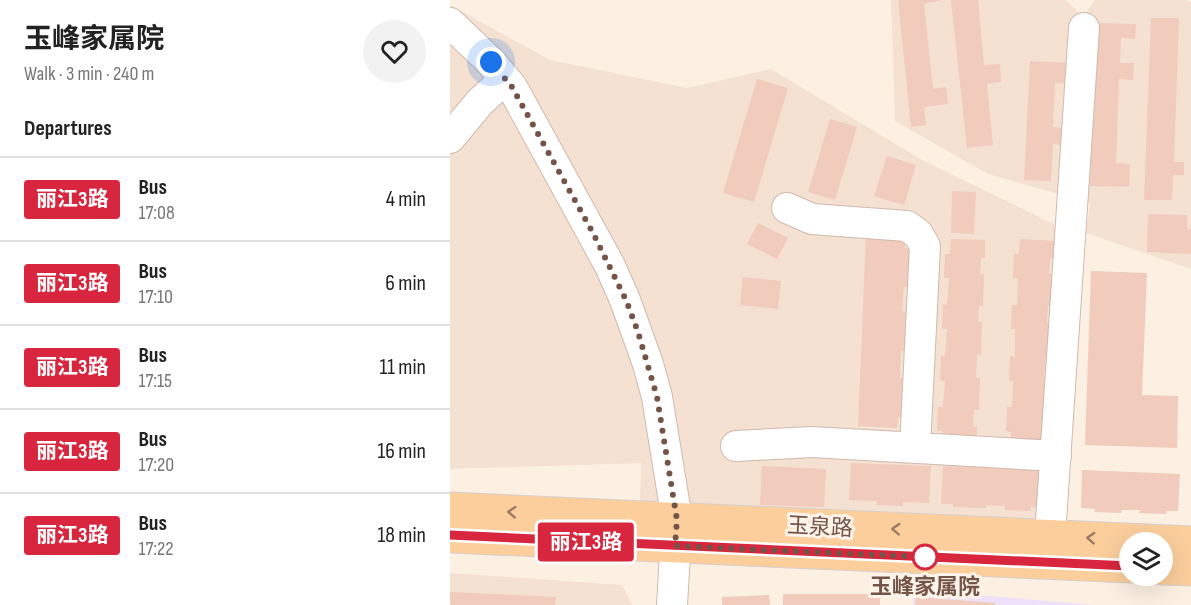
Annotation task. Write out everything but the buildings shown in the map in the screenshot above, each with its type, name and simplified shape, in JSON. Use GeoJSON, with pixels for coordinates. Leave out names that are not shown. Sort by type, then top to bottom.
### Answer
{"type":"FeatureCollection","features":[{"type":"Feature","properties":{"kind":"main road","name":"玉泉路"},"geometry":{"type":"LineString","coordinates":[[450,509],[676,533],[1119,565]]}},
{"type":"Feature","properties":{"kind":"main road","name":"玉泉路"},"geometry":{"type":"LineString","coordinates":[[450,536],[676,533],[1050,537],[1191,543]]}},
{"type":"Feature","properties":{"kind":"main road"},"geometry":{"type":"LineString","coordinates":[[1173,568],[1191,569]]}},
{"type":"Feature","properties":{"kind":"street"},"geometry":{"type":"LineString","coordinates":[[450,23],[512,87],[593,233],[626,300],[657,397],[676,533],[672,605]]}},
{"type":"Feature","properties":{"kind":"street"},"geometry":{"type":"LineString","coordinates":[[1050,537],[1084,28]]}},
{"type":"Feature","properties":{"kind":"street"},"geometry":{"type":"LineString","coordinates":[[450,138],[480,102],[505,79]]}},
{"type":"Feature","properties":{"kind":"street"},"geometry":{"type":"LineString","coordinates":[[787,208],[812,219],[907,226],[918,234],[926,246],[915,448]]}},
{"type":"Feature","properties":{"kind":"street"},"geometry":{"type":"LineString","coordinates":[[736,446],[812,442],[1056,456]]}},
{"type":"Feature","properties":{"kind":"shaded area"},"geometry":{"type":"Polygon","coordinates":[[[891,0],[1066,0],[1083,17],[1095,0],[1185,0],[1191,2],[1191,269],[1086,233],[1090,203],[988,174],[895,121],[891,0]]]}},
{"type":"Feature","properties":{"kind":"shaded area"},"geometry":{"type":"Polygon","coordinates":[[[450,5],[550,60],[687,88],[771,69],[922,160],[1060,227],[1041,524],[640,503],[641,463],[450,469],[450,5]]]}},
{"type":"Feature","properties":{"kind":"shaded area"},"geometry":{"type":"Polygon","coordinates":[[[450,573],[622,585],[632,605],[450,605],[450,573]]]}},
{"type":"Feature","properties":{"kind":"shaded area"},"geometry":{"type":"Polygon","coordinates":[[[914,590],[1095,605],[913,605],[914,590]]]}},
{"type":"Feature","properties":{"kind":"bus line","name":"丽江3路"},"geometry":{"type":"LineString","coordinates":[[450,535],[1119,565]]}},
{"type":"Feature","properties":{"kind":"place","name":"玉峰家属院"},"geometry":{"type":"Point","coordinates":[925,557]}},
{"type":"Feature","properties":{"kind":"route"},"geometry":{"type":"LineString","coordinates":[[491,62],[512,87],[593,233],[626,300],[657,397],[677,520],[675,546],[925,557]]}}]}
